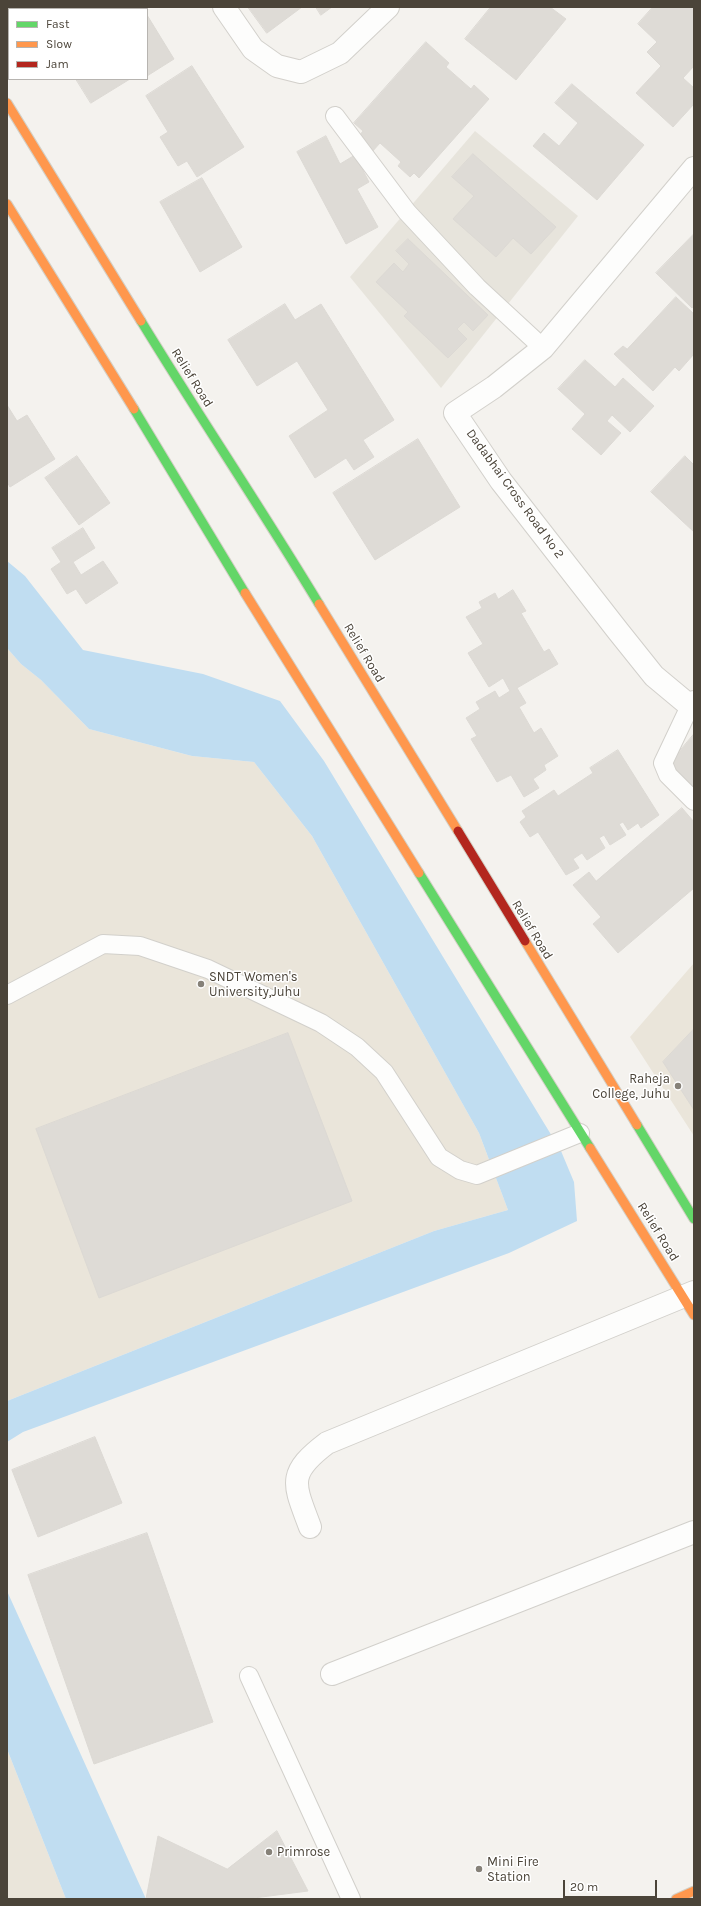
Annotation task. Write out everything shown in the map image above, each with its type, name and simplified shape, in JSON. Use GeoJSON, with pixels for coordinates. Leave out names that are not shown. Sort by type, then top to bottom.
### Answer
{"type":"FeatureCollection","features":[{"type":"Feature","properties":{"kind":"street"},"geometry":{"type":"LineString","coordinates":[[224,7],[253,49],[277,66],[302,72],[340,53],[388,7]]}},
{"type":"Feature","properties":{"kind":"street","name":"Relief Road"},"geometry":{"type":"LineString","coordinates":[[7,103],[188,398],[271,524],[694,1219]]}},
{"type":"Feature","properties":{"kind":"street","name":"Dadabhai Cross Road No 2"},"geometry":{"type":"LineString","coordinates":[[692,704],[654,676],[502,481],[455,412],[494,387],[543,348],[694,168]]}},
{"type":"Feature","properties":{"kind":"street","name":"Relief Road"},"geometry":{"type":"LineString","coordinates":[[7,204],[144,426],[219,552],[580,1133],[688,1294],[694,1315]]}},
{"type":"Feature","properties":{"kind":"street"},"geometry":{"type":"LineString","coordinates":[[310,1528],[296,1490],[297,1475],[309,1456],[327,1442],[688,1294]]}},
{"type":"Feature","properties":{"kind":"street"},"geometry":{"type":"LineString","coordinates":[[332,1674],[694,1532]]}},
{"type":"Feature","properties":{"kind":"street"},"geometry":{"type":"LineString","coordinates":[[676,1899],[694,1891]]}},
{"type":"Feature","properties":{"kind":"lane"},"geometry":{"type":"LineString","coordinates":[[335,116],[408,212],[478,286],[543,348]]}},
{"type":"Feature","properties":{"kind":"lane"},"geometry":{"type":"LineString","coordinates":[[692,704],[663,764],[668,775],[694,802]]}},
{"type":"Feature","properties":{"kind":"lane"},"geometry":{"type":"LineString","coordinates":[[7,995],[104,944],[140,946],[208,969],[321,1024],[357,1047],[384,1072],[439,1157],[460,1170],[477,1175],[580,1133]]}},
{"type":"Feature","properties":{"kind":"lane"},"geometry":{"type":"LineString","coordinates":[[249,1676],[351,1899]]}},
{"type":"Feature","properties":{"kind":"shaded area"},"geometry":{"type":"Polygon","coordinates":[[[475,131],[578,216],[441,388],[350,277],[475,131]]]}},
{"type":"Feature","properties":{"kind":"shaded area","name":"SNDT Women's University,Juhu"},"geometry":{"type":"Polygon","coordinates":[[[7,648],[21,664],[41,680],[89,729],[192,756],[254,762],[312,836],[479,1133],[508,1210],[434,1231],[7,1401],[7,648]]]}},
{"type":"Feature","properties":{"kind":"shaded area","name":"Raheja College, Juhu"},"geometry":{"type":"Polygon","coordinates":[[[694,963],[694,1136],[630,1037],[694,963]]]}},
{"type":"Feature","properties":{"kind":"shaded area"},"geometry":{"type":"Polygon","coordinates":[[[7,1749],[66,1899],[7,1899],[7,1749]]]}},
{"type":"Feature","properties":{"kind":"water"},"geometry":{"type":"Polygon","coordinates":[[[7,561],[25,576],[83,650],[203,674],[280,701],[324,761],[561,1151],[574,1182],[577,1221],[509,1253],[23,1432],[7,1442],[7,1401],[434,1231],[508,1210],[479,1133],[312,836],[254,762],[192,756],[89,729],[41,680],[21,664],[7,648],[7,561]]]}},
{"type":"Feature","properties":{"kind":"water"},"geometry":{"type":"Polygon","coordinates":[[[7,1591],[146,1899],[66,1899],[7,1749],[7,1591]]]}},
{"type":"Feature","properties":{"kind":"building"},"geometry":{"type":"Polygon","coordinates":[[[142,7],[142,8],[106,8],[142,7]]]}},
{"type":"Feature","properties":{"kind":"building"},"geometry":{"type":"Polygon","coordinates":[[[248,7],[302,7],[267,33],[248,7]]]}},
{"type":"Feature","properties":{"kind":"building"},"geometry":{"type":"Polygon","coordinates":[[[316,7],[332,7],[321,15],[316,7]]]}},
{"type":"Feature","properties":{"kind":"building"},"geometry":{"type":"Polygon","coordinates":[[[491,7],[550,7],[566,19],[516,80],[465,39],[491,7]]]}},
{"type":"Feature","properties":{"kind":"building"},"geometry":{"type":"Polygon","coordinates":[[[653,7],[694,7],[694,66],[683,78],[694,88],[694,104],[673,127],[636,93],[661,66],[647,52],[657,42],[638,24],[653,7]]]}},
{"type":"Feature","properties":{"kind":"building"},"geometry":{"type":"Polygon","coordinates":[[[148,17],[174,59],[148,75],[148,17]]]}},
{"type":"Feature","properties":{"kind":"building"},"geometry":{"type":"Polygon","coordinates":[[[426,42],[449,63],[446,67],[471,89],[474,85],[489,99],[419,178],[414,173],[410,177],[398,166],[401,162],[380,143],[371,153],[356,140],[363,131],[354,123],[426,42]]]}},
{"type":"Feature","properties":{"kind":"building"},"geometry":{"type":"Polygon","coordinates":[[[192,66],[244,147],[197,177],[187,161],[178,166],[160,137],[168,132],[146,96],[192,66]]]}},
{"type":"Feature","properties":{"kind":"building"},"geometry":{"type":"Polygon","coordinates":[[[77,80],[128,80],[91,103],[77,80]]]}},
{"type":"Feature","properties":{"kind":"building"},"geometry":{"type":"Polygon","coordinates":[[[572,84],[644,145],[597,200],[533,146],[544,133],[559,146],[578,123],[555,103],[572,84]]]}},
{"type":"Feature","properties":{"kind":"building"},"geometry":{"type":"Polygon","coordinates":[[[326,136],[340,164],[355,155],[369,182],[357,189],[378,227],[346,244],[297,152],[326,136]]]}},
{"type":"Feature","properties":{"kind":"building"},"geometry":{"type":"Polygon","coordinates":[[[473,154],[556,227],[531,254],[513,238],[496,257],[453,219],[474,196],[452,177],[473,154]]]}},
{"type":"Feature","properties":{"kind":"building"},"geometry":{"type":"Polygon","coordinates":[[[202,178],[242,247],[200,272],[160,202],[202,178]]]}},
{"type":"Feature","properties":{"kind":"building"},"geometry":{"type":"Polygon","coordinates":[[[694,234],[694,305],[692,308],[656,273],[694,234]]]}},
{"type":"Feature","properties":{"kind":"building"},"geometry":{"type":"Polygon","coordinates":[[[408,239],[488,315],[473,331],[464,322],[457,329],[467,339],[448,358],[404,316],[408,312],[376,282],[394,263],[403,272],[409,264],[396,251],[408,239]]]}},
{"type":"Feature","properties":{"kind":"building"},"geometry":{"type":"Polygon","coordinates":[[[676,297],[694,314],[694,354],[679,371],[675,367],[653,391],[614,354],[623,346],[627,349],[676,297]]]}},
{"type":"Feature","properties":{"kind":"building"},"geometry":{"type":"Polygon","coordinates":[[[285,304],[295,320],[321,304],[394,420],[363,440],[374,457],[354,470],[346,458],[315,478],[289,436],[328,410],[297,361],[257,386],[228,340],[285,304]]]}},
{"type":"Feature","properties":{"kind":"building"},"geometry":{"type":"Polygon","coordinates":[[[585,360],[615,387],[623,378],[654,406],[630,432],[612,415],[607,421],[621,433],[601,455],[572,429],[585,414],[558,389],[585,360]]]}},
{"type":"Feature","properties":{"kind":"building"},"geometry":{"type":"Polygon","coordinates":[[[7,405],[17,421],[27,415],[55,459],[10,487],[7,482],[7,405]]]}},
{"type":"Feature","properties":{"kind":"building"},"geometry":{"type":"Polygon","coordinates":[[[418,439],[460,507],[375,560],[333,493],[418,439]]]}},
{"type":"Feature","properties":{"kind":"building"},"geometry":{"type":"Polygon","coordinates":[[[77,456],[110,503],[79,525],[45,478],[77,456]]]}},
{"type":"Feature","properties":{"kind":"building"},"geometry":{"type":"Polygon","coordinates":[[[685,456],[694,465],[694,532],[651,492],[685,456]]]}},
{"type":"Feature","properties":{"kind":"building"},"geometry":{"type":"Polygon","coordinates":[[[83,528],[95,548],[73,562],[81,575],[103,561],[118,583],[86,604],[76,589],[67,594],[51,569],[61,562],[52,548],[83,528]]]}},
{"type":"Feature","properties":{"kind":"building"},"geometry":{"type":"Polygon","coordinates":[[[513,590],[526,611],[521,613],[544,652],[549,649],[558,664],[517,688],[526,703],[519,707],[534,733],[541,728],[558,756],[544,765],[546,770],[533,779],[539,788],[524,797],[511,775],[497,782],[471,739],[477,736],[466,718],[480,709],[476,702],[495,691],[499,698],[510,691],[503,678],[489,687],[468,653],[483,644],[466,617],[482,608],[479,602],[495,593],[498,599],[513,590]]]}},
{"type":"Feature","properties":{"kind":"building"},"geometry":{"type":"Polygon","coordinates":[[[694,734],[694,793],[689,789],[692,786],[668,765],[694,734]]]}},
{"type":"Feature","properties":{"kind":"building"},"geometry":{"type":"Polygon","coordinates":[[[618,750],[659,815],[641,828],[638,823],[628,830],[623,822],[619,824],[626,835],[610,845],[604,835],[599,838],[605,848],[587,860],[582,853],[573,859],[579,868],[566,875],[538,832],[530,837],[520,822],[526,817],[522,811],[554,790],[558,796],[593,773],[590,768],[618,750]]]}},
{"type":"Feature","properties":{"kind":"building"},"geometry":{"type":"Polygon","coordinates":[[[682,808],[694,822],[694,888],[618,953],[593,924],[601,917],[573,885],[589,872],[596,881],[682,808]]]}},
{"type":"Feature","properties":{"kind":"building"},"geometry":{"type":"Polygon","coordinates":[[[694,1029],[694,1110],[663,1062],[694,1029]]]}},
{"type":"Feature","properties":{"kind":"building"},"geometry":{"type":"Polygon","coordinates":[[[288,1033],[352,1201],[99,1298],[36,1129],[288,1033]]]}},
{"type":"Feature","properties":{"kind":"building"},"geometry":{"type":"Polygon","coordinates":[[[95,1437],[122,1503],[38,1537],[12,1470],[95,1437]]]}},
{"type":"Feature","properties":{"kind":"building"},"geometry":{"type":"Polygon","coordinates":[[[147,1533],[213,1722],[94,1764],[28,1575],[147,1533]]]}},
{"type":"Feature","properties":{"kind":"building","name":"Primrose"},"geometry":{"type":"Polygon","coordinates":[[[277,1831],[308,1891],[246,1899],[146,1899],[158,1836],[227,1869],[277,1831]]]}},
{"type":"Feature","properties":{"kind":"traffic: fast"},"geometry":{"type":"LineString","coordinates":[[141,321],[319,604]]}},
{"type":"Feature","properties":{"kind":"traffic: fast"},"geometry":{"type":"LineString","coordinates":[[134,409],[245,593]]}},
{"type":"Feature","properties":{"kind":"traffic: fast"},"geometry":{"type":"LineString","coordinates":[[419,873],[590,1148]]}},
{"type":"Feature","properties":{"kind":"traffic: fast"},"geometry":{"type":"LineString","coordinates":[[637,1125],[694,1219]]}},
{"type":"Feature","properties":{"kind":"traffic: slow"},"geometry":{"type":"LineString","coordinates":[[7,103],[141,321]]}},
{"type":"Feature","properties":{"kind":"traffic: slow"},"geometry":{"type":"LineString","coordinates":[[7,204],[134,409]]}},
{"type":"Feature","properties":{"kind":"traffic: slow"},"geometry":{"type":"LineString","coordinates":[[245,593],[419,873]]}},
{"type":"Feature","properties":{"kind":"traffic: slow"},"geometry":{"type":"LineString","coordinates":[[319,604],[458,831]]}},
{"type":"Feature","properties":{"kind":"traffic: slow"},"geometry":{"type":"LineString","coordinates":[[525,941],[637,1125]]}},
{"type":"Feature","properties":{"kind":"traffic: slow"},"geometry":{"type":"LineString","coordinates":[[590,1148],[694,1315]]}},
{"type":"Feature","properties":{"kind":"traffic: slow"},"geometry":{"type":"LineString","coordinates":[[676,1899],[694,1891]]}},
{"type":"Feature","properties":{"kind":"traffic: jam"},"geometry":{"type":"LineString","coordinates":[[458,831],[525,941]]}},
{"type":"Feature","properties":{"kind":"place","name":"SNDT Women's University,Juhu"},"geometry":{"type":"Point","coordinates":[201,984]}},
{"type":"Feature","properties":{"kind":"place","name":"Raheja College, Juhu"},"geometry":{"type":"Point","coordinates":[678,1086]}},
{"type":"Feature","properties":{"kind":"place","name":"Primrose"},"geometry":{"type":"Point","coordinates":[269,1852]}},
{"type":"Feature","properties":{"kind":"place","name":"Mini Fire Station"},"geometry":{"type":"Point","coordinates":[479,1869]}}]}
